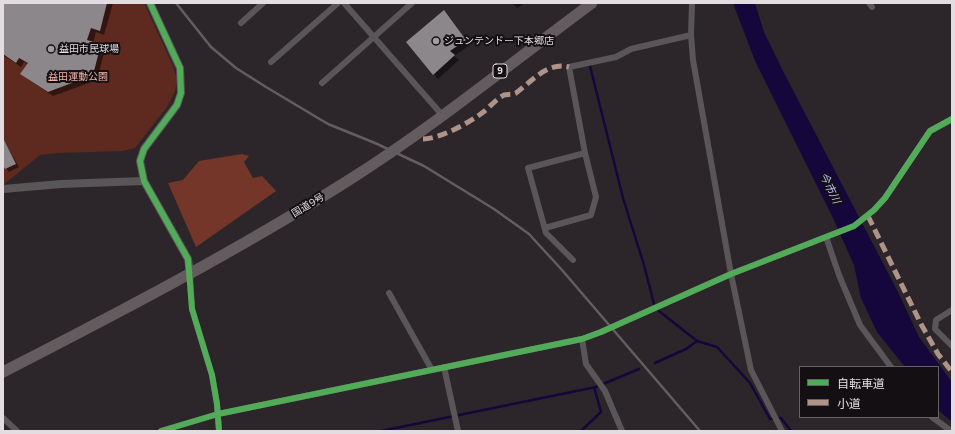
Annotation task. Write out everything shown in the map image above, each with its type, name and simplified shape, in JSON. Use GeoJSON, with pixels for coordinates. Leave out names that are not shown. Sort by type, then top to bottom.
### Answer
{"type":"FeatureCollection","features":[{"type":"Feature","properties":{"kind":"highway","name":"国道9号"},"geometry":{"type":"LineString","coordinates":[[3,372],[132,306],[277,224],[409,140],[592,3]]}},
{"type":"Feature","properties":{"kind":"street"},"geometry":{"type":"LineString","coordinates":[[150,3],[180,68],[182,80],[181,93],[177,105],[144,149],[140,161],[144,181],[188,258],[192,309],[212,375],[219,431]]}},
{"type":"Feature","properties":{"kind":"street"},"geometry":{"type":"LineString","coordinates":[[241,23],[263,3]]}},
{"type":"Feature","properties":{"kind":"street"},"geometry":{"type":"LineString","coordinates":[[271,62],[338,3]]}},
{"type":"Feature","properties":{"kind":"street"},"geometry":{"type":"LineString","coordinates":[[344,3],[442,116]]}},
{"type":"Feature","properties":{"kind":"street"},"geometry":{"type":"LineString","coordinates":[[322,83],[412,3]]}},
{"type":"Feature","properties":{"kind":"street"},"geometry":{"type":"LineString","coordinates":[[692,3],[691,35],[693,60],[731,274],[751,370],[782,431]]}},
{"type":"Feature","properties":{"kind":"street"},"geometry":{"type":"LineString","coordinates":[[545,228],[591,215],[596,197],[585,153],[569,67],[616,57],[630,49],[691,35]]}},
{"type":"Feature","properties":{"kind":"street"},"geometry":{"type":"LineString","coordinates":[[161,431],[218,414],[582,339],[731,274],[854,226],[866,217],[885,198],[930,131],[952,119]]}},
{"type":"Feature","properties":{"kind":"street"},"geometry":{"type":"LineString","coordinates":[[574,260],[546,233],[528,168],[585,153]]}},
{"type":"Feature","properties":{"kind":"street"},"geometry":{"type":"LineString","coordinates":[[3,189],[61,184],[144,181]]}},
{"type":"Feature","properties":{"kind":"street"},"geometry":{"type":"LineString","coordinates":[[826,237],[839,275],[860,325],[891,366]]}},
{"type":"Feature","properties":{"kind":"street"},"geometry":{"type":"LineString","coordinates":[[389,293],[432,370]]}},
{"type":"Feature","properties":{"kind":"street"},"geometry":{"type":"LineString","coordinates":[[952,310],[936,320],[935,328],[952,346]]}},
{"type":"Feature","properties":{"kind":"street"},"geometry":{"type":"LineString","coordinates":[[582,339],[586,364],[606,391],[622,431]]}},
{"type":"Feature","properties":{"kind":"street"},"geometry":{"type":"LineString","coordinates":[[444,367],[458,431]]}},
{"type":"Feature","properties":{"kind":"street"},"geometry":{"type":"LineString","coordinates":[[3,418],[17,431]]}},
{"type":"Feature","properties":{"kind":"street"},"geometry":{"type":"LineString","coordinates":[[933,418],[951,431]]}},
{"type":"Feature","properties":{"kind":"green space","name":"益田運動公園"},"geometry":{"type":"Polygon","coordinates":[[[3,3],[144,3],[173,66],[177,79],[175,92],[167,107],[135,148],[123,151],[40,155],[3,185],[3,3]]]}},
{"type":"Feature","properties":{"kind":"shaded area"},"geometry":{"type":"Polygon","coordinates":[[[242,154],[249,156],[244,162],[253,178],[262,176],[276,191],[196,247],[168,183],[183,180],[199,161],[242,154]]]}},
{"type":"Feature","properties":{"kind":"water","name":"今市川"},"geometry":{"type":"Polygon","coordinates":[[[733,3],[755,3],[764,32],[783,71],[898,292],[919,337],[952,382],[952,422],[939,411],[939,366],[904,366],[877,332],[861,298],[854,265],[832,216],[755,61],[733,3]]]}},
{"type":"Feature","properties":{"kind":"building","name":"益田市民球場"},"geometry":{"type":"Polygon","coordinates":[[[3,3],[107,3],[100,31],[91,28],[87,40],[101,44],[93,75],[48,92],[20,74],[28,63],[19,58],[16,63],[3,54],[3,3]]]}},
{"type":"Feature","properties":{"kind":"building","name":"ジュンテンドー下本郷店"},"geometry":{"type":"Polygon","coordinates":[[[444,10],[466,40],[450,51],[455,55],[433,75],[406,42],[444,10]]]}},
{"type":"Feature","properties":{"kind":"building"},"geometry":{"type":"Polygon","coordinates":[[[4,140],[16,164],[5,169],[3,165],[4,140]]]}},
{"type":"Feature","properties":{"kind":"waterway"},"geometry":{"type":"LineString","coordinates":[[590,66],[623,198],[644,265],[654,304],[659,311],[697,341],[717,347],[750,383],[770,419],[781,418],[791,431]]}},
{"type":"Feature","properties":{"kind":"waterway"},"geometry":{"type":"LineString","coordinates":[[655,363],[686,349],[697,341]]}},
{"type":"Feature","properties":{"kind":"waterway"},"geometry":{"type":"LineString","coordinates":[[381,431],[596,387],[639,369]]}},
{"type":"Feature","properties":{"kind":"waterway"},"geometry":{"type":"LineString","coordinates":[[581,431],[601,412],[594,387]]}},
{"type":"Feature","properties":{"kind":"railway"},"geometry":{"type":"LineString","coordinates":[[176,3],[211,47],[236,68],[328,124],[375,143],[424,166],[494,209],[529,234],[562,270],[700,431]]}},
{"type":"Feature","properties":{"kind":"marked path"},"geometry":{"type":"LineString","coordinates":[[423,139],[437,136],[462,126],[482,113],[504,95],[516,93],[534,78],[547,70],[561,66],[569,67]]}},
{"type":"Feature","properties":{"kind":"marked path"},"geometry":{"type":"LineString","coordinates":[[868,216],[921,324],[938,354],[952,372]]}},
{"type":"Feature","properties":{"kind":"cycle path"},"geometry":{"type":"LineString","coordinates":[[150,3],[180,68],[181,93],[177,105],[144,149],[140,161],[144,181],[188,259],[192,309],[212,375],[217,404],[219,431]]}},
{"type":"Feature","properties":{"kind":"cycle path"},"geometry":{"type":"LineString","coordinates":[[161,431],[218,414],[582,339],[601,332],[731,274],[854,226],[874,210],[885,198],[930,131],[952,119]]}},
{"type":"Feature","properties":{"kind":"place","name":"ジュンテンドー下本郷店"},"geometry":{"type":"Point","coordinates":[436,41]}},
{"type":"Feature","properties":{"kind":"place","name":"益田市民球場"},"geometry":{"type":"Point","coordinates":[51,49]}}]}
